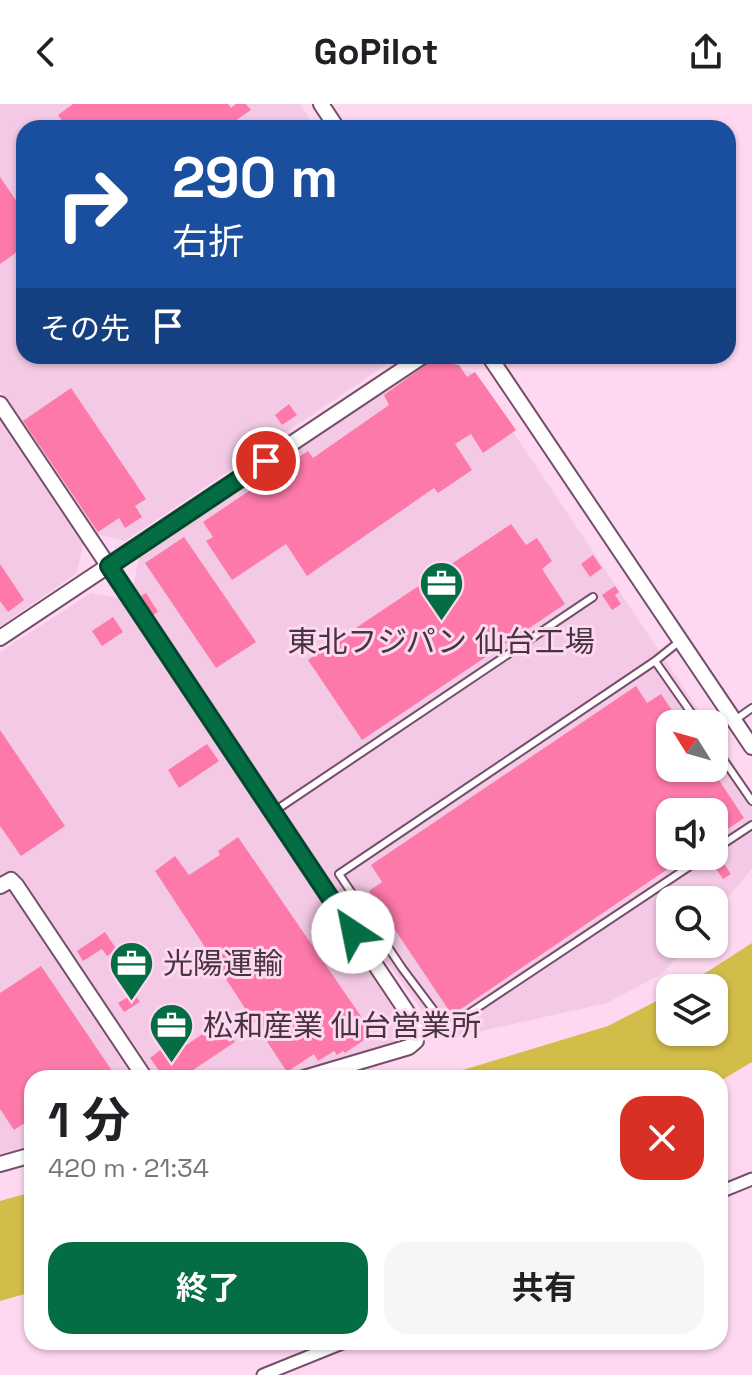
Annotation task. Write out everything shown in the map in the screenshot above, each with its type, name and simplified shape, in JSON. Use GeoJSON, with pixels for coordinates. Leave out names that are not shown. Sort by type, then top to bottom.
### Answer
{"type":"FeatureCollection","features":[{"type":"Feature","properties":{"kind":"street"},"geometry":{"type":"LineString","coordinates":[[0,638],[411,364]]}},
{"type":"Feature","properties":{"kind":"street"},"geometry":{"type":"LineString","coordinates":[[494,364],[752,747]]}},
{"type":"Feature","properties":{"kind":"street"},"geometry":{"type":"LineString","coordinates":[[0,404],[415,1024],[416,1041],[401,1051],[333,1070]]}},
{"type":"Feature","properties":{"kind":"street"},"geometry":{"type":"LineString","coordinates":[[0,886],[11,880],[16,885],[140,1070]]}},
{"type":"Feature","properties":{"kind":"street"},"geometry":{"type":"LineString","coordinates":[[0,1164],[24,1157]]}},
{"type":"Feature","properties":{"kind":"street"},"geometry":{"type":"LineString","coordinates":[[728,1189],[752,1179]]}},
{"type":"Feature","properties":{"kind":"street"},"geometry":{"type":"LineString","coordinates":[[263,1375],[325,1350]]}},
{"type":"Feature","properties":{"kind":"lane"},"geometry":{"type":"LineString","coordinates":[[273,812],[593,597]]}},
{"type":"Feature","properties":{"kind":"lane"},"geometry":{"type":"LineString","coordinates":[[322,886],[680,641]]}},
{"type":"Feature","properties":{"kind":"lane"},"geometry":{"type":"LineString","coordinates":[[655,661],[689,710]]}},
{"type":"Feature","properties":{"kind":"lane"},"geometry":{"type":"LineString","coordinates":[[734,720],[752,708]]}},
{"type":"Feature","properties":{"kind":"lane"},"geometry":{"type":"LineString","coordinates":[[728,766],[752,801]]}},
{"type":"Feature","properties":{"kind":"lane"},"geometry":{"type":"LineString","coordinates":[[728,841],[752,825]]}},
{"type":"Feature","properties":{"kind":"lane"},"geometry":{"type":"LineString","coordinates":[[339,874],[447,1028],[684,870]]}},
{"type":"Feature","properties":{"kind":"lane"},"geometry":{"type":"LineString","coordinates":[[417,1032],[440,1017]]}},
{"type":"Feature","properties":{"kind":"shaded area"},"geometry":{"type":"Polygon","coordinates":[[[0,104],[300,104],[310,120],[16,120],[16,364],[387,364],[125,541],[95,534],[0,390],[0,104]]]}},
{"type":"Feature","properties":{"kind":"shaded area"},"geometry":{"type":"Polygon","coordinates":[[[425,364],[473,372],[699,710],[656,710],[656,782],[728,782],[728,755],[752,792],[752,869],[728,897],[728,886],[656,886],[656,958],[676,958],[663,973],[656,974],[607,1003],[446,1039],[436,1030],[360,924],[133,587],[139,558],[425,364]]]}},
{"type":"Feature","properties":{"kind":"shaded area"},"geometry":{"type":"Polygon","coordinates":[[[0,422],[83,544],[77,573],[0,626],[0,422]]]}},
{"type":"Feature","properties":{"kind":"shaded area"},"geometry":{"type":"Polygon","coordinates":[[[91,593],[119,598],[402,1022],[395,1044],[302,1070],[24,1070],[24,1147],[0,1154],[0,652],[91,593]]]}},
{"type":"Feature","properties":{"kind":"shaded area"},"geometry":{"type":"Polygon","coordinates":[[[752,943],[752,1062],[728,1076],[728,1070],[462,1070],[608,1026],[656,1001],[656,1046],[728,1046],[728,974],[704,974],[752,943]]]}},
{"type":"Feature","properties":{"kind":"shaded area"},"geometry":{"type":"Polygon","coordinates":[[[24,1194],[24,1294],[0,1301],[0,1201],[24,1194]]]}},
{"type":"Feature","properties":{"kind":"building"},"geometry":{"type":"Polygon","coordinates":[[[73,104],[228,104],[231,108],[236,104],[246,104],[251,110],[237,120],[61,120],[58,115],[73,104]]]}},
{"type":"Feature","properties":{"kind":"building"},"geometry":{"type":"Polygon","coordinates":[[[0,177],[16,200],[16,253],[0,264],[0,177]]]}},
{"type":"Feature","properties":{"kind":"building"},"geometry":{"type":"Polygon","coordinates":[[[427,364],[459,365],[467,377],[475,372],[516,430],[483,453],[471,434],[455,444],[472,470],[438,493],[434,488],[307,576],[286,544],[232,580],[206,541],[213,537],[203,522],[308,451],[313,458],[389,405],[384,395],[427,364]]]}},
{"type":"Feature","properties":{"kind":"building"},"geometry":{"type":"Polygon","coordinates":[[[71,388],[146,499],[135,506],[142,517],[125,528],[119,518],[98,532],[23,421],[71,388]]]}},
{"type":"Feature","properties":{"kind":"building"},"geometry":{"type":"Polygon","coordinates":[[[289,404],[297,415],[282,425],[275,415],[289,404]]]}},
{"type":"Feature","properties":{"kind":"building"},"geometry":{"type":"Polygon","coordinates":[[[511,524],[526,545],[537,538],[552,561],[542,569],[565,604],[362,740],[308,660],[511,524]]]}},
{"type":"Feature","properties":{"kind":"building"},"geometry":{"type":"Polygon","coordinates":[[[184,537],[256,642],[216,668],[145,563],[184,537]]]}},
{"type":"Feature","properties":{"kind":"building"},"geometry":{"type":"Polygon","coordinates":[[[593,555],[602,568],[590,577],[581,564],[593,555]]]}},
{"type":"Feature","properties":{"kind":"building"},"geometry":{"type":"Polygon","coordinates":[[[0,564],[24,600],[8,612],[0,601],[0,564]]]}},
{"type":"Feature","properties":{"kind":"building"},"geometry":{"type":"Polygon","coordinates":[[[615,586],[619,592],[615,595],[621,604],[612,610],[602,595],[615,586]]]}},
{"type":"Feature","properties":{"kind":"building"},"geometry":{"type":"Polygon","coordinates":[[[146,593],[158,612],[153,615],[141,596],[146,593]]]}},
{"type":"Feature","properties":{"kind":"building"},"geometry":{"type":"Polygon","coordinates":[[[113,617],[123,632],[102,646],[92,631],[113,617]]]}},
{"type":"Feature","properties":{"kind":"building"},"geometry":{"type":"Polygon","coordinates":[[[636,686],[647,703],[661,694],[672,710],[656,710],[656,782],[720,782],[744,818],[728,829],[728,798],[656,798],[656,870],[666,870],[452,1015],[369,891],[382,882],[371,865],[636,686]]]}},
{"type":"Feature","properties":{"kind":"building"},"geometry":{"type":"Polygon","coordinates":[[[0,730],[65,826],[21,856],[0,826],[0,730]]]}},
{"type":"Feature","properties":{"kind":"building"},"geometry":{"type":"Polygon","coordinates":[[[207,744],[219,761],[179,788],[168,770],[207,744]]]}},
{"type":"Feature","properties":{"kind":"building"},"geometry":{"type":"Polygon","coordinates":[[[238,837],[373,1034],[345,1053],[343,1051],[337,1055],[334,1051],[318,1061],[314,1054],[286,1070],[155,871],[175,856],[189,875],[220,855],[218,851],[238,837]]]}},
{"type":"Feature","properties":{"kind":"building"},"geometry":{"type":"Polygon","coordinates":[[[717,870],[728,870],[731,874],[723,879],[717,870]]]}},
{"type":"Feature","properties":{"kind":"building"},"geometry":{"type":"Polygon","coordinates":[[[105,932],[117,950],[107,956],[102,949],[83,961],[77,951],[105,932]]]}},
{"type":"Feature","properties":{"kind":"building"},"geometry":{"type":"Polygon","coordinates":[[[41,966],[112,1070],[24,1070],[24,1123],[14,1130],[0,1109],[0,993],[41,966]]]}},
{"type":"Feature","properties":{"kind":"building"},"geometry":{"type":"Polygon","coordinates":[[[134,993],[140,1002],[124,1012],[118,1003],[134,993]]]}},
{"type":"Feature","properties":{"kind":"building"},"geometry":{"type":"Polygon","coordinates":[[[222,1021],[235,1042],[193,1070],[158,1070],[150,1058],[164,1047],[170,1056],[222,1021]]]}},
{"type":"Feature","properties":{"kind":"place","name":"東北フジパン 仙台工場"},"geometry":{"type":"Point","coordinates":[441,623]}},
{"type":"Feature","properties":{"kind":"place","name":"光陽運輸"},"geometry":{"type":"Point","coordinates":[132,1003]}},
{"type":"Feature","properties":{"kind":"place","name":"松和産業 仙台営業所"},"geometry":{"type":"Point","coordinates":[172,1065]}},
{"type":"Feature","properties":{"kind":"route"},"geometry":{"type":"LineString","coordinates":[[266,461],[109,566],[353,932]]}}]}
